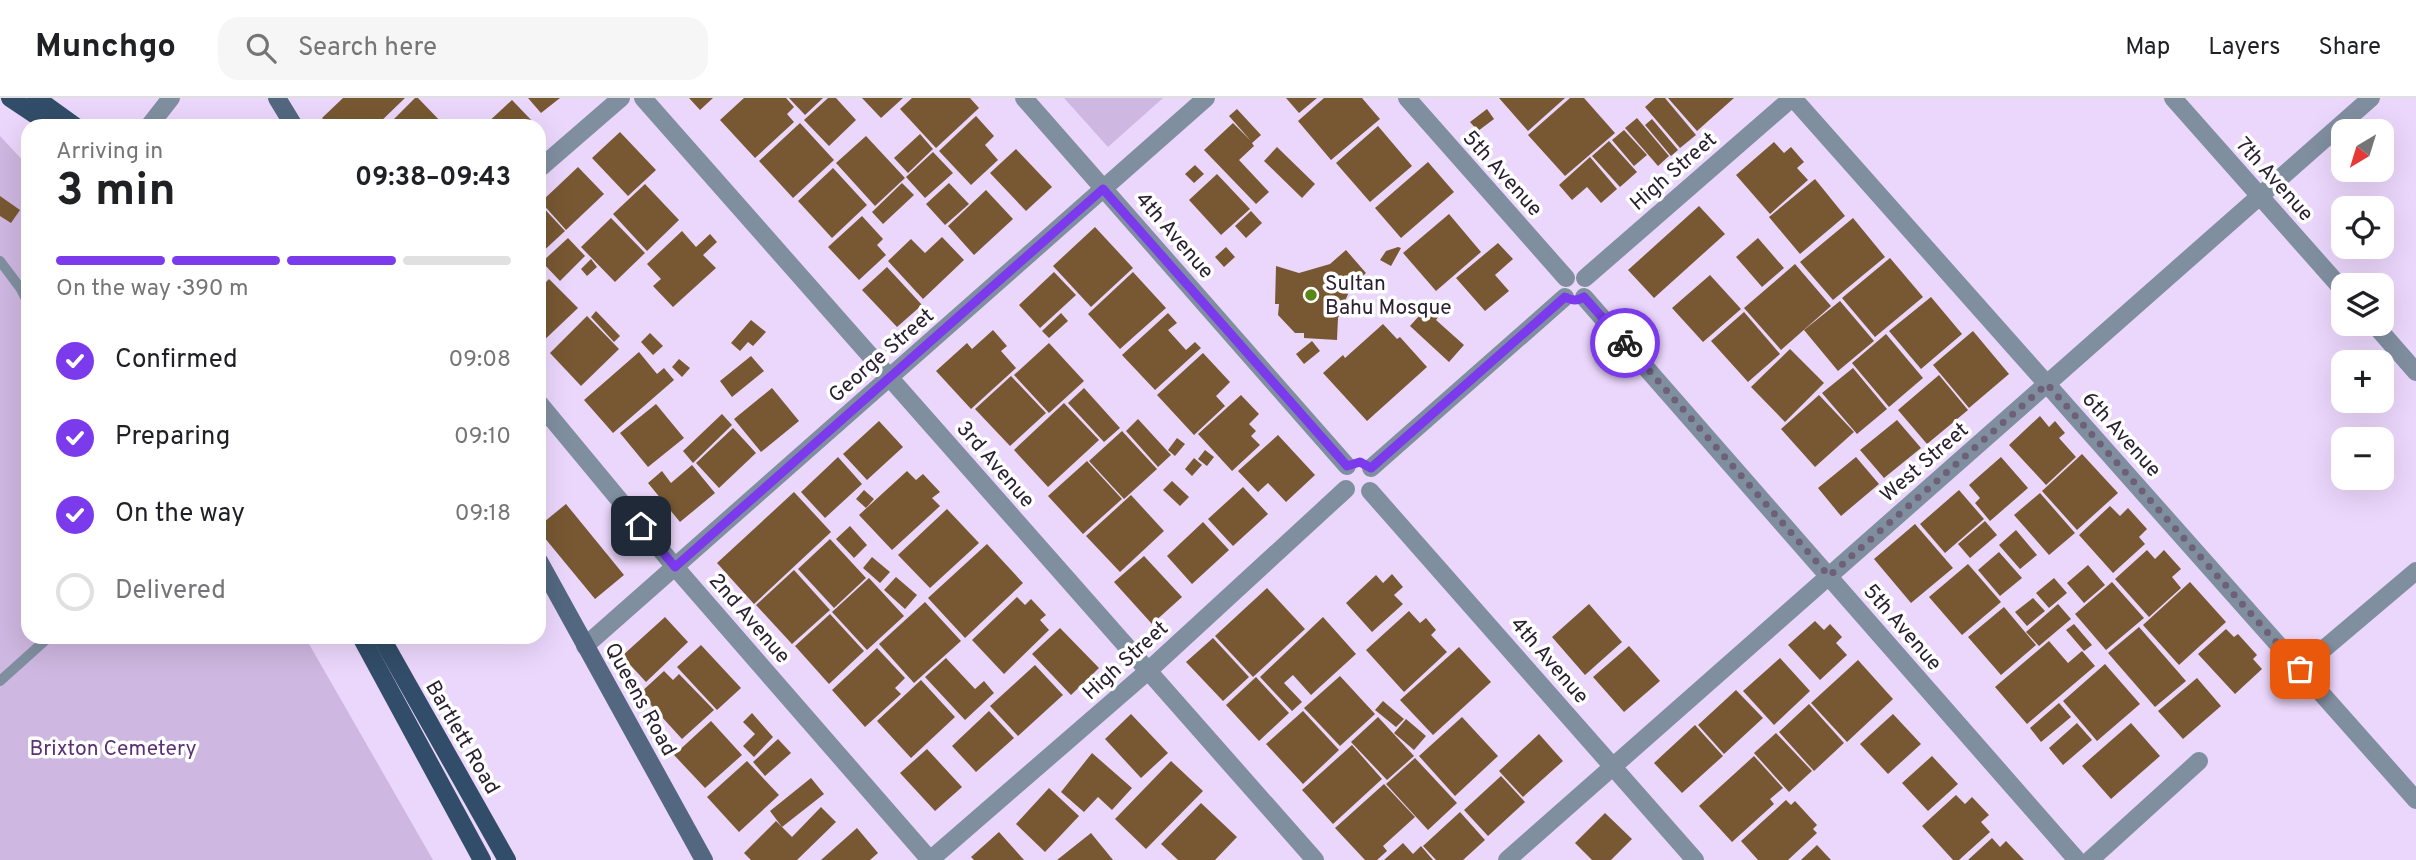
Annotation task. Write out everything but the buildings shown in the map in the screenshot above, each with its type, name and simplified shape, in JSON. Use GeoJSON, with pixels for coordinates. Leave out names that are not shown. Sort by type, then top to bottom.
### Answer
{"type":"FeatureCollection","features":[{"type":"Feature","properties":{"kind":"main road"},"geometry":{"type":"LineString","coordinates":[[10,98],[42,119]]}},
{"type":"Feature","properties":{"kind":"main road"},"geometry":{"type":"LineString","coordinates":[[36,98],[65,119]]}},
{"type":"Feature","properties":{"kind":"main road"},"geometry":{"type":"LineString","coordinates":[[277,98],[290,119]]}},
{"type":"Feature","properties":{"kind":"main road","name":"Queens Road"},"geometry":{"type":"LineString","coordinates":[[546,574],[704,860]]}},
{"type":"Feature","properties":{"kind":"main road","name":"Bartlett Road"},"geometry":{"type":"LineString","coordinates":[[365,644],[482,860]]}},
{"type":"Feature","properties":{"kind":"main road","name":"Bartlett Road"},"geometry":{"type":"LineString","coordinates":[[385,644],[507,860]]}},
{"type":"Feature","properties":{"kind":"street"},"geometry":{"type":"LineString","coordinates":[[154,119],[171,98]]}},
{"type":"Feature","properties":{"kind":"street"},"geometry":{"type":"LineString","coordinates":[[546,163],[621,98]]}},
{"type":"Feature","properties":{"kind":"street","name":"3rd Avenue"},"geometry":{"type":"LineString","coordinates":[[643,98],[1315,860]]}},
{"type":"Feature","properties":{"kind":"street","name":"4th Avenue"},"geometry":{"type":"LineString","coordinates":[[1024,98],[1347,466]]}},
{"type":"Feature","properties":{"kind":"street","name":"George Street"},"geometry":{"type":"LineString","coordinates":[[585,646],[1206,98]]}},
{"type":"Feature","properties":{"kind":"street","name":"5th Avenue"},"geometry":{"type":"LineString","coordinates":[[1407,98],[1566,278]]}},
{"type":"Feature","properties":{"kind":"street","name":"High Street"},"geometry":{"type":"LineString","coordinates":[[1585,278],[1792,98]]}},
{"type":"Feature","properties":{"kind":"street","name":"6th Avenue"},"geometry":{"type":"LineString","coordinates":[[1792,98],[2416,800]]}},
{"type":"Feature","properties":{"kind":"street","name":"7th Avenue"},"geometry":{"type":"LineString","coordinates":[[2173,98],[2331,276]]}},
{"type":"Feature","properties":{"kind":"street","name":"West Street"},"geometry":{"type":"LineString","coordinates":[[1507,860],[2371,98]]}},
{"type":"Feature","properties":{"kind":"street"},"geometry":{"type":"LineString","coordinates":[[1579,275],[1585,278],[1588,285],[1584,297],[1578,300],[1565,297],[1562,291],[1566,278],[1579,275]]}},
{"type":"Feature","properties":{"kind":"street"},"geometry":{"type":"LineString","coordinates":[[1371,468],[1565,297]]}},
{"type":"Feature","properties":{"kind":"street","name":"5th Avenue"},"geometry":{"type":"LineString","coordinates":[[1584,297],[2077,860]]}},
{"type":"Feature","properties":{"kind":"street"},"geometry":{"type":"LineString","coordinates":[[2384,336],[2416,372]]}},
{"type":"Feature","properties":{"kind":"street","name":"2nd Avenue"},"geometry":{"type":"LineString","coordinates":[[546,411],[675,567],[930,860]]}},
{"type":"Feature","properties":{"kind":"street"},"geometry":{"type":"LineString","coordinates":[[1360,462],[1371,468],[1375,480],[1370,491],[1358,495],[1346,489],[1342,477],[1347,466],[1360,462]]}},
{"type":"Feature","properties":{"kind":"street","name":"High Street"},"geometry":{"type":"LineString","coordinates":[[930,860],[1148,671],[1346,489]]}},
{"type":"Feature","properties":{"kind":"street","name":"4th Avenue"},"geometry":{"type":"LineString","coordinates":[[1370,491],[1695,860]]}},
{"type":"Feature","properties":{"kind":"street"},"geometry":{"type":"LineString","coordinates":[[2300,669],[2416,571]]}},
{"type":"Feature","properties":{"kind":"street"},"geometry":{"type":"LineString","coordinates":[[2090,860],[2199,761]]}},
{"type":"Feature","properties":{"kind":"lane"},"geometry":{"type":"LineString","coordinates":[[0,261],[21,289]]}},
{"type":"Feature","properties":{"kind":"lane"},"geometry":{"type":"LineString","coordinates":[[0,681],[41,644]]}},
{"type":"Feature","properties":{"kind":"green space"},"geometry":{"type":"Polygon","coordinates":[[[1064,98],[1163,98],[1108,147],[1064,98]]]}},
{"type":"Feature","properties":{"kind":"green space","name":"Brixton Cemetery"},"geometry":{"type":"Polygon","coordinates":[[[0,136],[21,158],[21,644],[309,644],[433,860],[0,860],[0,136]]]}},
{"type":"Feature","properties":{"kind":"way so far"},"geometry":{"type":"LineString","coordinates":[[1625,343],[1829,576],[2047,384],[2300,669]]}},
{"type":"Feature","properties":{"kind":"place","name":"Sultan Bahu Mosque"},"geometry":{"type":"Point","coordinates":[1311,295]}},
{"type":"Feature","properties":{"kind":"route"},"geometry":{"type":"LineString","coordinates":[[641,526],[675,567],[1103,189],[1347,466],[1360,462],[1371,468],[1565,297],[1578,300],[1584,297],[1625,343]]}}]}
